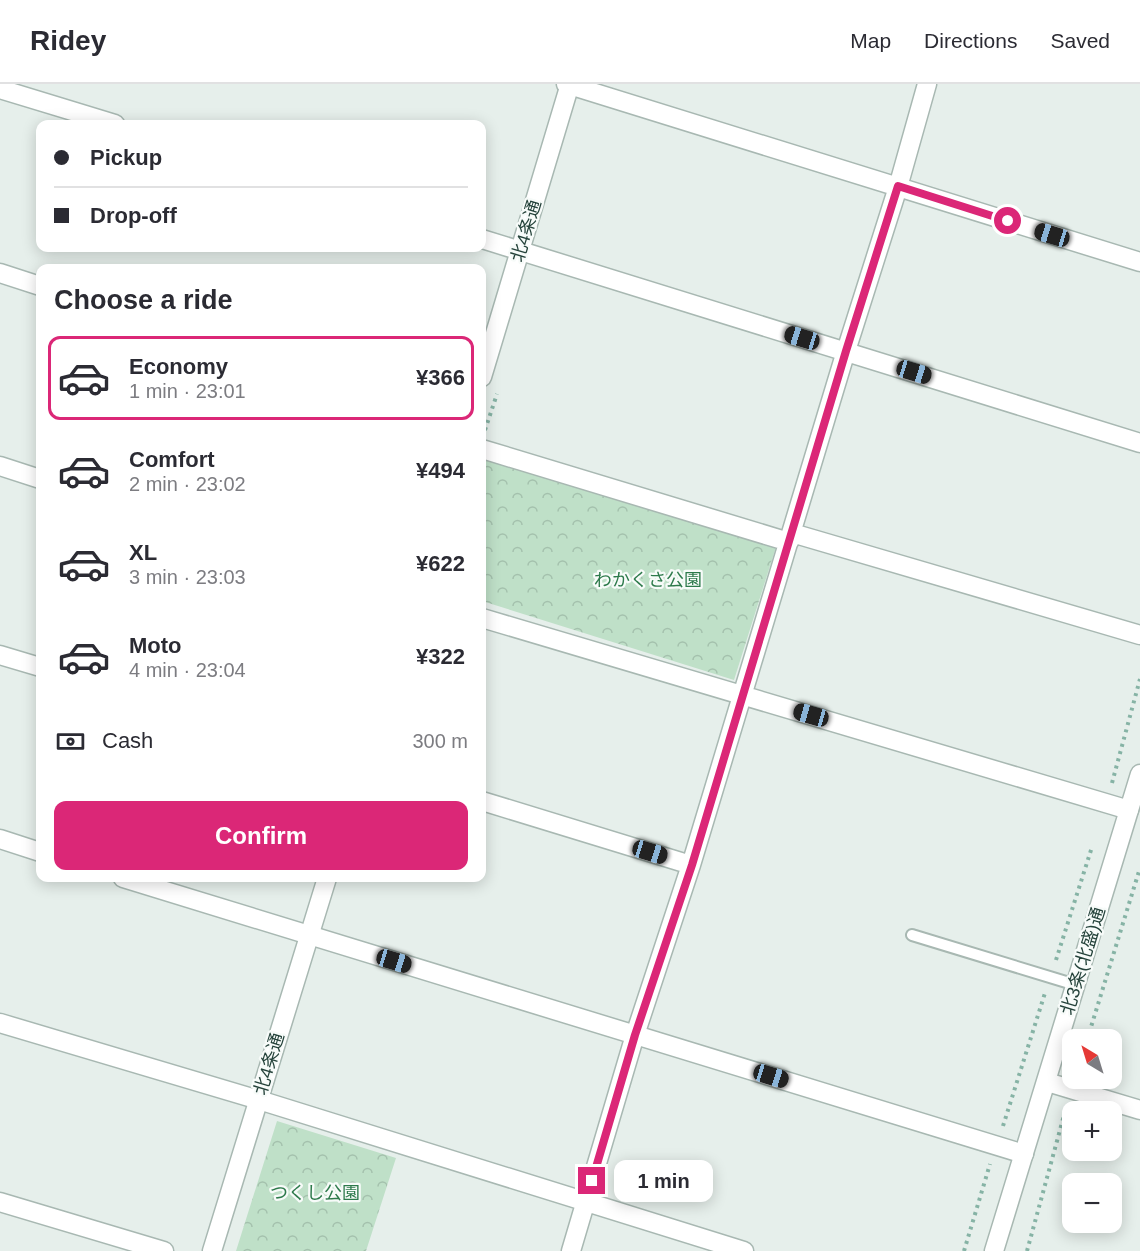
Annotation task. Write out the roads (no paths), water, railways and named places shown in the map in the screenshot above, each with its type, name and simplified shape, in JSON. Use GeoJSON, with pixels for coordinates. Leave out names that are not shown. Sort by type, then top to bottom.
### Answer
{"type":"FeatureCollection","features":[{"type":"Feature","properties":{"kind":"street"},"geometry":{"type":"LineString","coordinates":[[568,84],[1140,262]]}},
{"type":"Feature","properties":{"kind":"street","name":"北4条通"},"geometry":{"type":"LineString","coordinates":[[486,364],[568,84]]}},
{"type":"Feature","properties":{"kind":"street"},"geometry":{"type":"LineString","coordinates":[[571,1251],[635,1035],[692,865],[927,84]]}},
{"type":"Feature","properties":{"kind":"street"},"geometry":{"type":"LineString","coordinates":[[0,89],[102,120]]}},
{"type":"Feature","properties":{"kind":"street"},"geometry":{"type":"LineString","coordinates":[[486,239],[1140,443]]}},
{"type":"Feature","properties":{"kind":"street"},"geometry":{"type":"LineString","coordinates":[[0,273],[36,285]]}},
{"type":"Feature","properties":{"kind":"street"},"geometry":{"type":"LineString","coordinates":[[486,450],[1140,635]]}},
{"type":"Feature","properties":{"kind":"street"},"geometry":{"type":"LineString","coordinates":[[0,466],[36,478]]}},
{"type":"Feature","properties":{"kind":"street"},"geometry":{"type":"LineString","coordinates":[[486,619],[1129,810]]}},
{"type":"Feature","properties":{"kind":"street"},"geometry":{"type":"LineString","coordinates":[[0,655],[36,666]]}},
{"type":"Feature","properties":{"kind":"street","name":"北3条(北盛)通"},"geometry":{"type":"LineString","coordinates":[[997,1250],[1140,774]]}},
{"type":"Feature","properties":{"kind":"street"},"geometry":{"type":"LineString","coordinates":[[486,802],[692,865]]}},
{"type":"Feature","properties":{"kind":"street"},"geometry":{"type":"LineString","coordinates":[[0,839],[36,851]]}},
{"type":"Feature","properties":{"kind":"street"},"geometry":{"type":"LineString","coordinates":[[136,882],[1024,1154]]}},
{"type":"Feature","properties":{"kind":"street","name":"北4条通"},"geometry":{"type":"LineString","coordinates":[[212,1251],[326,882]]}},
{"type":"Feature","properties":{"kind":"street"},"geometry":{"type":"LineString","coordinates":[[0,1023],[259,1100],[744,1251]]}},
{"type":"Feature","properties":{"kind":"street"},"geometry":{"type":"LineString","coordinates":[[1047,1082],[1140,1110]]}},
{"type":"Feature","properties":{"kind":"street"},"geometry":{"type":"LineString","coordinates":[[0,1202],[164,1251]]}},
{"type":"Feature","properties":{"kind":"lane"},"geometry":{"type":"LineString","coordinates":[[912,934],[1076,985]]}},
{"type":"Feature","properties":{"kind":"park label","name":"わかくさ公園"},"geometry":{"type":"Point","coordinates":[648,580]}},
{"type":"Feature","properties":{"kind":"park label","name":"つくし公園"},"geometry":{"type":"Point","coordinates":[315,1193]}}]}
